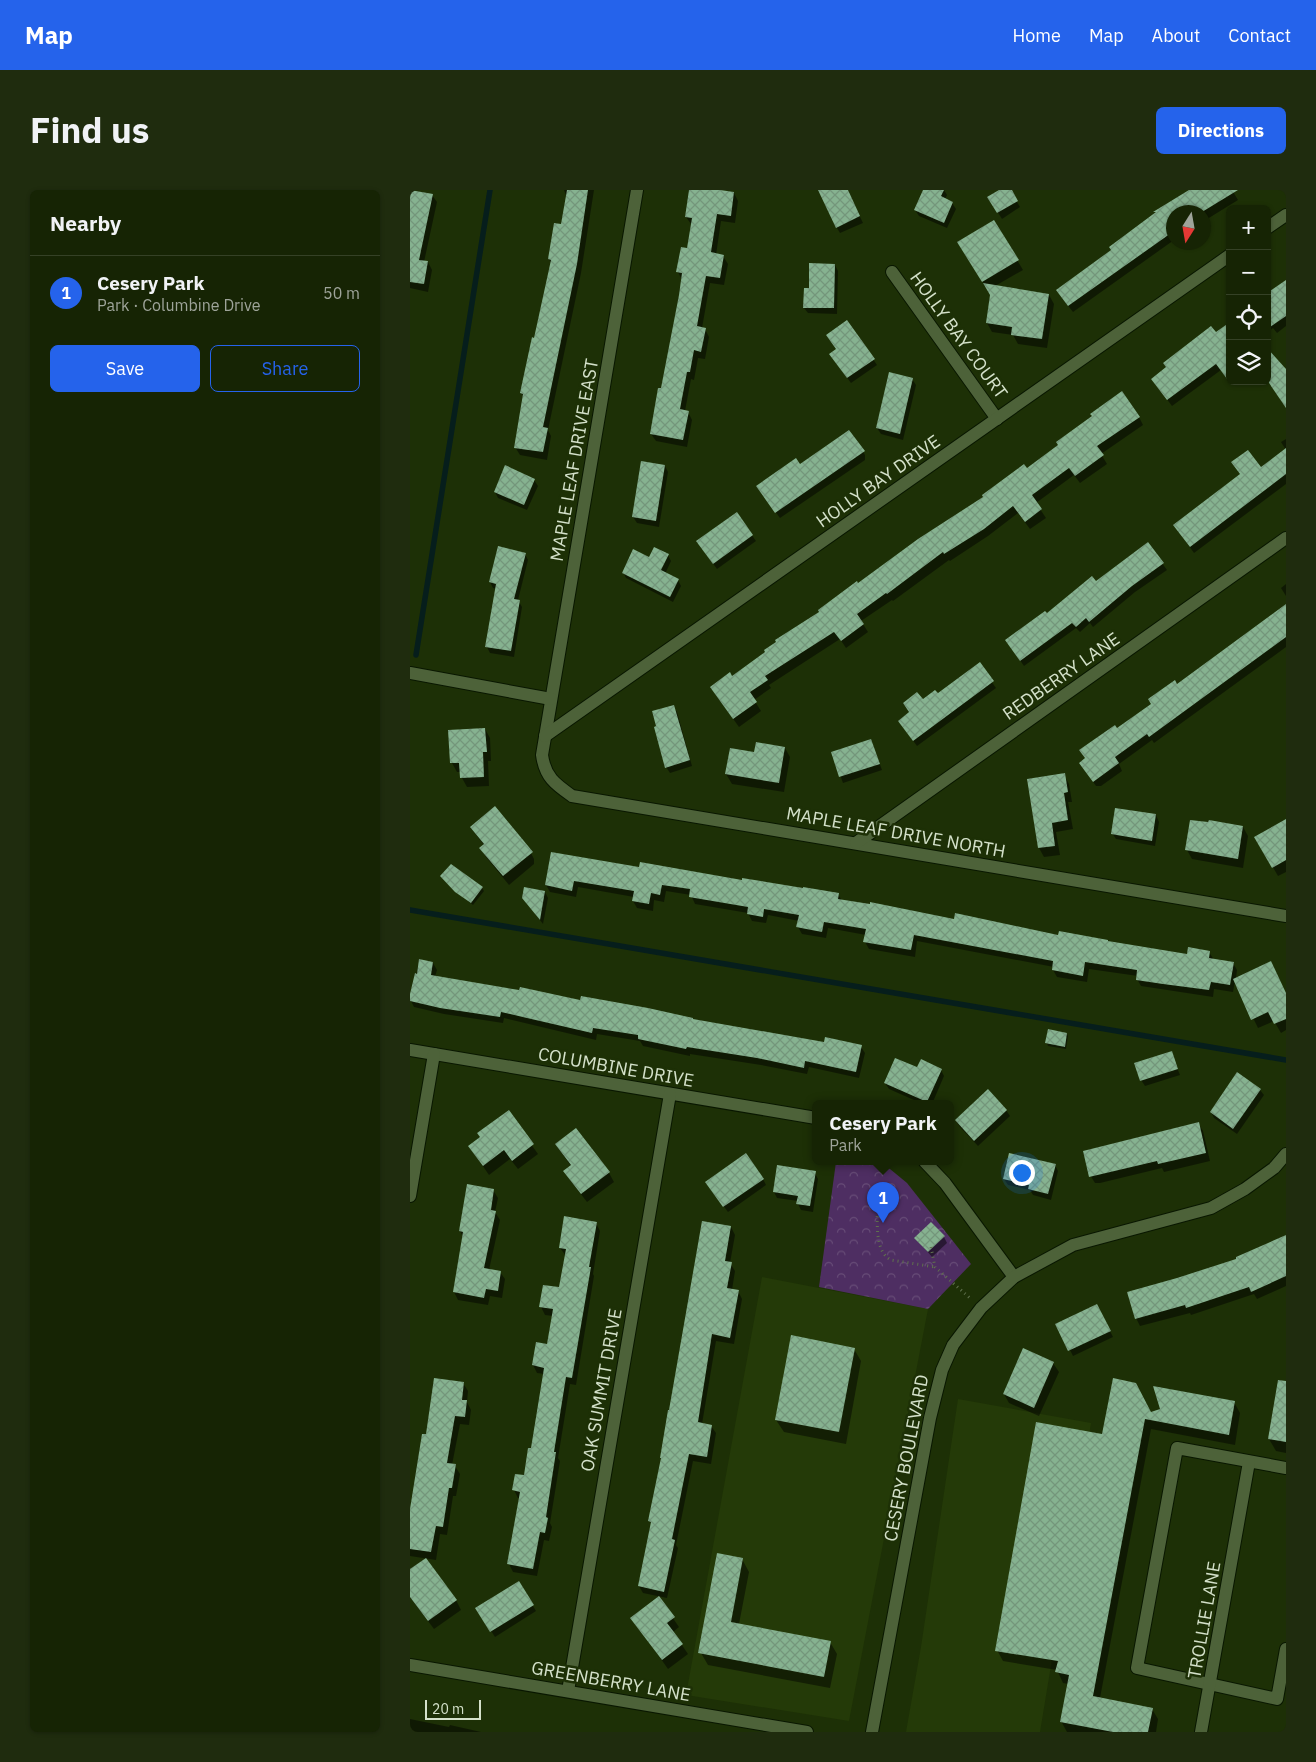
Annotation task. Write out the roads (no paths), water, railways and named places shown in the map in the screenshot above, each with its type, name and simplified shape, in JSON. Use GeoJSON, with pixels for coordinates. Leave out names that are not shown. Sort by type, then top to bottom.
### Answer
{"type":"FeatureCollection","features":[{"type":"Feature","properties":{"kind":"street","name":"MAPLE LEAF DRIVE EAST"},"geometry":{"type":"LineString","coordinates":[[545,736],[637,190]]}},
{"type":"Feature","properties":{"kind":"street"},"geometry":{"type":"LineString","coordinates":[[1271,225],[1286,215]]}},
{"type":"Feature","properties":{"kind":"street","name":"HOLLY BAY DRIVE"},"geometry":{"type":"LineString","coordinates":[[545,736],[1226,258]]}},
{"type":"Feature","properties":{"kind":"street","name":"HOLLY BAY COURT"},"geometry":{"type":"LineString","coordinates":[[892,272],[997,418]]}},
{"type":"Feature","properties":{"kind":"street","name":"REDBERRY LANE"},"geometry":{"type":"LineString","coordinates":[[856,843],[1286,538]]}},
{"type":"Feature","properties":{"kind":"street"},"geometry":{"type":"LineString","coordinates":[[410,673],[551,699]]}},
{"type":"Feature","properties":{"kind":"street","name":"MAPLE LEAF DRIVE NORTH"},"geometry":{"type":"LineString","coordinates":[[545,736],[542,755],[544,769],[556,785],[572,796],[1286,916]]}},
{"type":"Feature","properties":{"kind":"street","name":"COLUMBINE DRIVE"},"geometry":{"type":"LineString","coordinates":[[410,1050],[812,1117]]}},
{"type":"Feature","properties":{"kind":"street"},"geometry":{"type":"LineString","coordinates":[[410,1196],[434,1054]]}},
{"type":"Feature","properties":{"kind":"street","name":"OAK SUMMIT DRIVE"},"geometry":{"type":"LineString","coordinates":[[568,1691],[670,1094]]}},
{"type":"Feature","properties":{"kind":"street","name":"CESERY BOULEVARD"},"geometry":{"type":"LineString","coordinates":[[872,1732],[930,1418],[942,1370],[953,1345],[981,1308],[1014,1277],[1073,1245],[1211,1208],[1245,1189],[1274,1168],[1286,1154]]}},
{"type":"Feature","properties":{"kind":"street"},"geometry":{"type":"LineString","coordinates":[[928,1165],[945,1183],[1014,1277]]}},
{"type":"Feature","properties":{"kind":"street"},"geometry":{"type":"LineString","coordinates":[[1286,1468],[1177,1448],[1137,1668],[1277,1699],[1286,1649]]}},
{"type":"Feature","properties":{"kind":"street","name":"TROLLIE LANE"},"geometry":{"type":"LineString","coordinates":[[1201,1732],[1249,1462]]}},
{"type":"Feature","properties":{"kind":"street","name":"GREENBERRY LANE"},"geometry":{"type":"LineString","coordinates":[[410,1665],[807,1732]]}},
{"type":"Feature","properties":{"kind":"waterway"},"geometry":{"type":"LineString","coordinates":[[416,655],[490,190]]}},
{"type":"Feature","properties":{"kind":"waterway"},"geometry":{"type":"LineString","coordinates":[[410,910],[1286,1060]]}},
{"type":"Feature","properties":{"kind":"place","name":"Cesery Park"},"geometry":{"type":"Point","coordinates":[883,1223]}}]}
